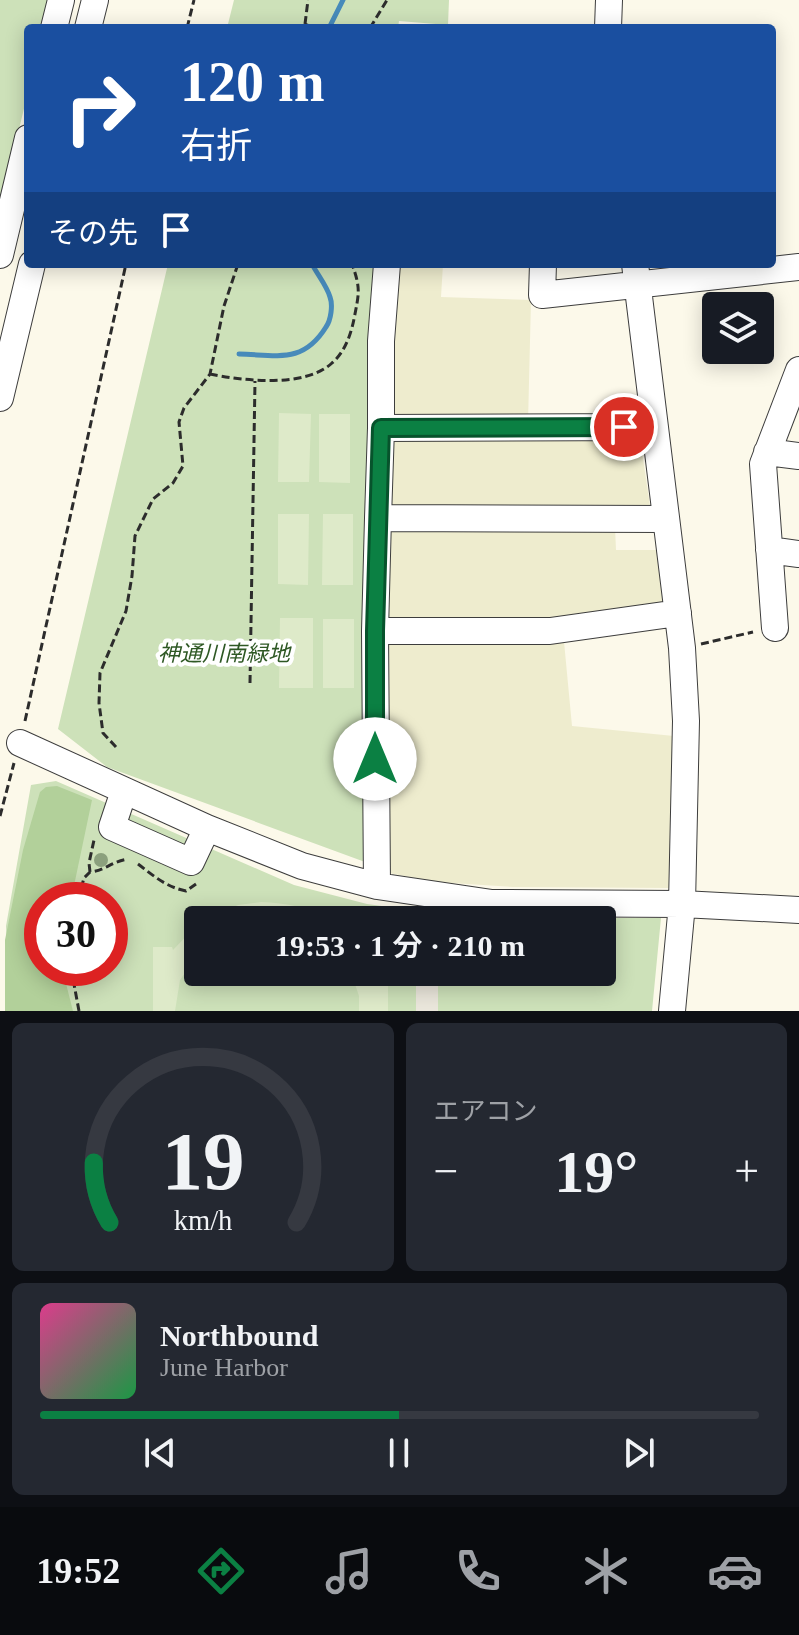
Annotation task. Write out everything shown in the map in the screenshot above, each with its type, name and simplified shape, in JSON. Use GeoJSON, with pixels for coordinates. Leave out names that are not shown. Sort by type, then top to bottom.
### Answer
{"type":"FeatureCollection","features":[{"type":"Feature","properties":{"kind":"street"},"geometry":{"type":"LineString","coordinates":[[55,24],[61,0]]}},
{"type":"Feature","properties":{"kind":"street"},"geometry":{"type":"LineString","coordinates":[[89,24],[95,0]]}},
{"type":"Feature","properties":{"kind":"street"},"geometry":{"type":"LineString","coordinates":[[608,24],[609,0]]}},
{"type":"Feature","properties":{"kind":"street"},"geometry":{"type":"LineString","coordinates":[[0,255],[24,155]]}},
{"type":"Feature","properties":{"kind":"street"},"geometry":{"type":"LineString","coordinates":[[776,268],[799,267]]}},
{"type":"Feature","properties":{"kind":"street"},"geometry":{"type":"LineString","coordinates":[[0,398],[31,268]]}},
{"type":"Feature","properties":{"kind":"street"},"geometry":{"type":"LineString","coordinates":[[377,886],[375,631],[381,341],[387,268]]}},
{"type":"Feature","properties":{"kind":"street"},"geometry":{"type":"LineString","coordinates":[[543,268],[542,295],[636,273],[772,268]]}},
{"type":"Feature","properties":{"kind":"street"},"geometry":{"type":"LineString","coordinates":[[636,273],[682,648],[686,721],[682,904],[672,1011]]}},
{"type":"Feature","properties":{"kind":"street"},"geometry":{"type":"LineString","coordinates":[[775,628],[763,464],[799,370]]}},
{"type":"Feature","properties":{"kind":"street"},"geometry":{"type":"LineString","coordinates":[[381,428],[655,427]]}},
{"type":"Feature","properties":{"kind":"street"},"geometry":{"type":"LineString","coordinates":[[767,452],[799,456]]}},
{"type":"Feature","properties":{"kind":"street"},"geometry":{"type":"LineString","coordinates":[[378,518],[666,519]]}},
{"type":"Feature","properties":{"kind":"street"},"geometry":{"type":"LineString","coordinates":[[769,550],[799,554]]}},
{"type":"Feature","properties":{"kind":"street"},"geometry":{"type":"LineString","coordinates":[[375,631],[550,631],[678,613]]}},
{"type":"Feature","properties":{"kind":"street"},"geometry":{"type":"LineString","coordinates":[[30,748],[207,828],[302,866],[377,886],[492,903],[682,904],[799,910]]}},
{"type":"Feature","properties":{"kind":"street"},"geometry":{"type":"LineString","coordinates":[[124,791],[112,827],[191,862],[207,828]]}},
{"type":"Feature","properties":{"kind":"path"},"geometry":{"type":"LineString","coordinates":[[188,24],[194,0]]}},
{"type":"Feature","properties":{"kind":"path"},"geometry":{"type":"LineString","coordinates":[[304,24],[308,0]]}},
{"type":"Feature","properties":{"kind":"path"},"geometry":{"type":"LineString","coordinates":[[372,24],[387,0]]}},
{"type":"Feature","properties":{"kind":"path"},"geometry":{"type":"LineString","coordinates":[[0,816],[30,748],[125,268]]}},
{"type":"Feature","properties":{"kind":"path"},"geometry":{"type":"LineString","coordinates":[[116,747],[103,733],[99,703],[100,673],[126,611],[135,536],[153,499],[173,483],[183,466],[179,422],[184,408],[210,374],[224,306],[237,268]]}},
{"type":"Feature","properties":{"kind":"path"},"geometry":{"type":"LineString","coordinates":[[210,374],[255,381],[307,376],[332,363],[350,337],[360,287],[353,268]]}},
{"type":"Feature","properties":{"kind":"path"},"geometry":{"type":"LineString","coordinates":[[250,683],[255,381]]}},
{"type":"Feature","properties":{"kind":"path"},"geometry":{"type":"LineString","coordinates":[[682,648],[775,628]]}},
{"type":"Feature","properties":{"kind":"path"},"geometry":{"type":"LineString","coordinates":[[83,882],[90,872],[127,859],[175,889],[186,891],[200,882]]}},
{"type":"Feature","properties":{"kind":"path"},"geometry":{"type":"LineString","coordinates":[[74,986],[79,1011]]}},
{"type":"Feature","properties":{"kind":"shaded area"},"geometry":{"type":"Polygon","coordinates":[[[391,268],[443,268],[441,297],[531,300],[528,423],[638,425],[653,526],[615,527],[616,550],[657,550],[665,611],[563,631],[572,726],[674,736],[670,888],[513,887],[436,882],[389,873],[387,449],[391,268]]]}},
{"type":"Feature","properties":{"kind":"shaded area"},"geometry":{"type":"Polygon","coordinates":[[[416,986],[438,986],[438,1011],[416,1011],[416,986]]]}},
{"type":"Feature","properties":{"kind":"green space"},"geometry":{"type":"Polygon","coordinates":[[[0,0],[50,0],[45,24],[24,24],[24,109],[0,208],[0,0]]]}},
{"type":"Feature","properties":{"kind":"green space"},"geometry":{"type":"Polygon","coordinates":[[[234,0],[449,0],[448,24],[399,21],[399,24],[228,24],[234,0]]]}},
{"type":"Feature","properties":{"kind":"green space","name":"神通川南緑地"},"geometry":{"type":"Polygon","coordinates":[[[167,268],[377,268],[365,862],[107,767],[58,729],[167,268]]]}},
{"type":"Feature","properties":{"kind":"green space"},"geometry":{"type":"Polygon","coordinates":[[[279,413],[311,414],[309,482],[278,482],[279,413]]]}},
{"type":"Feature","properties":{"kind":"green space"},"geometry":{"type":"Polygon","coordinates":[[[319,414],[350,414],[350,483],[319,482],[319,414]]]}},
{"type":"Feature","properties":{"kind":"green space"},"geometry":{"type":"Polygon","coordinates":[[[278,514],[309,514],[308,585],[278,584],[278,514]]]}},
{"type":"Feature","properties":{"kind":"green space"},"geometry":{"type":"Polygon","coordinates":[[[323,514],[353,514],[353,585],[322,585],[323,514]]]}},
{"type":"Feature","properties":{"kind":"green space"},"geometry":{"type":"Polygon","coordinates":[[[280,618],[313,618],[313,688],[279,688],[280,618]]]}},
{"type":"Feature","properties":{"kind":"green space"},"geometry":{"type":"Polygon","coordinates":[[[323,619],[354,619],[354,688],[323,688],[323,619]]]}},
{"type":"Feature","properties":{"kind":"green space"},"geometry":{"type":"Polygon","coordinates":[[[56,781],[294,885],[382,906],[184,906],[184,986],[616,986],[616,918],[661,918],[652,1011],[9,1011],[6,926],[31,785],[56,781]]]}},
{"type":"Feature","properties":{"kind":"green space"},"geometry":{"type":"Polygon","coordinates":[[[57,786],[92,800],[75,882],[24,882],[24,986],[67,986],[73,1011],[5,1011],[5,940],[23,850],[40,792],[46,787],[57,786]]]}},
{"type":"Feature","properties":{"kind":"green space"},"geometry":{"type":"Polygon","coordinates":[[[261,902],[297,906],[236,906],[261,902]]]}},
{"type":"Feature","properties":{"kind":"green space"},"geometry":{"type":"Polygon","coordinates":[[[184,939],[184,974],[180,980],[175,1011],[153,1011],[153,947],[172,947],[173,950],[184,939]]]}},
{"type":"Feature","properties":{"kind":"green space"},"geometry":{"type":"Polygon","coordinates":[[[356,986],[388,986],[388,1011],[359,1011],[356,986]]]}},
{"type":"Feature","properties":{"kind":"waterway"},"geometry":{"type":"LineString","coordinates":[[331,24],[343,0]]}},
{"type":"Feature","properties":{"kind":"waterway"},"geometry":{"type":"LineString","coordinates":[[239,354],[288,355],[299,352],[317,339],[328,324],[331,304],[327,289],[314,268]]}},
{"type":"Feature","properties":{"kind":"route"},"geometry":{"type":"LineString","coordinates":[[375,759],[381,428],[624,427]]}}]}
